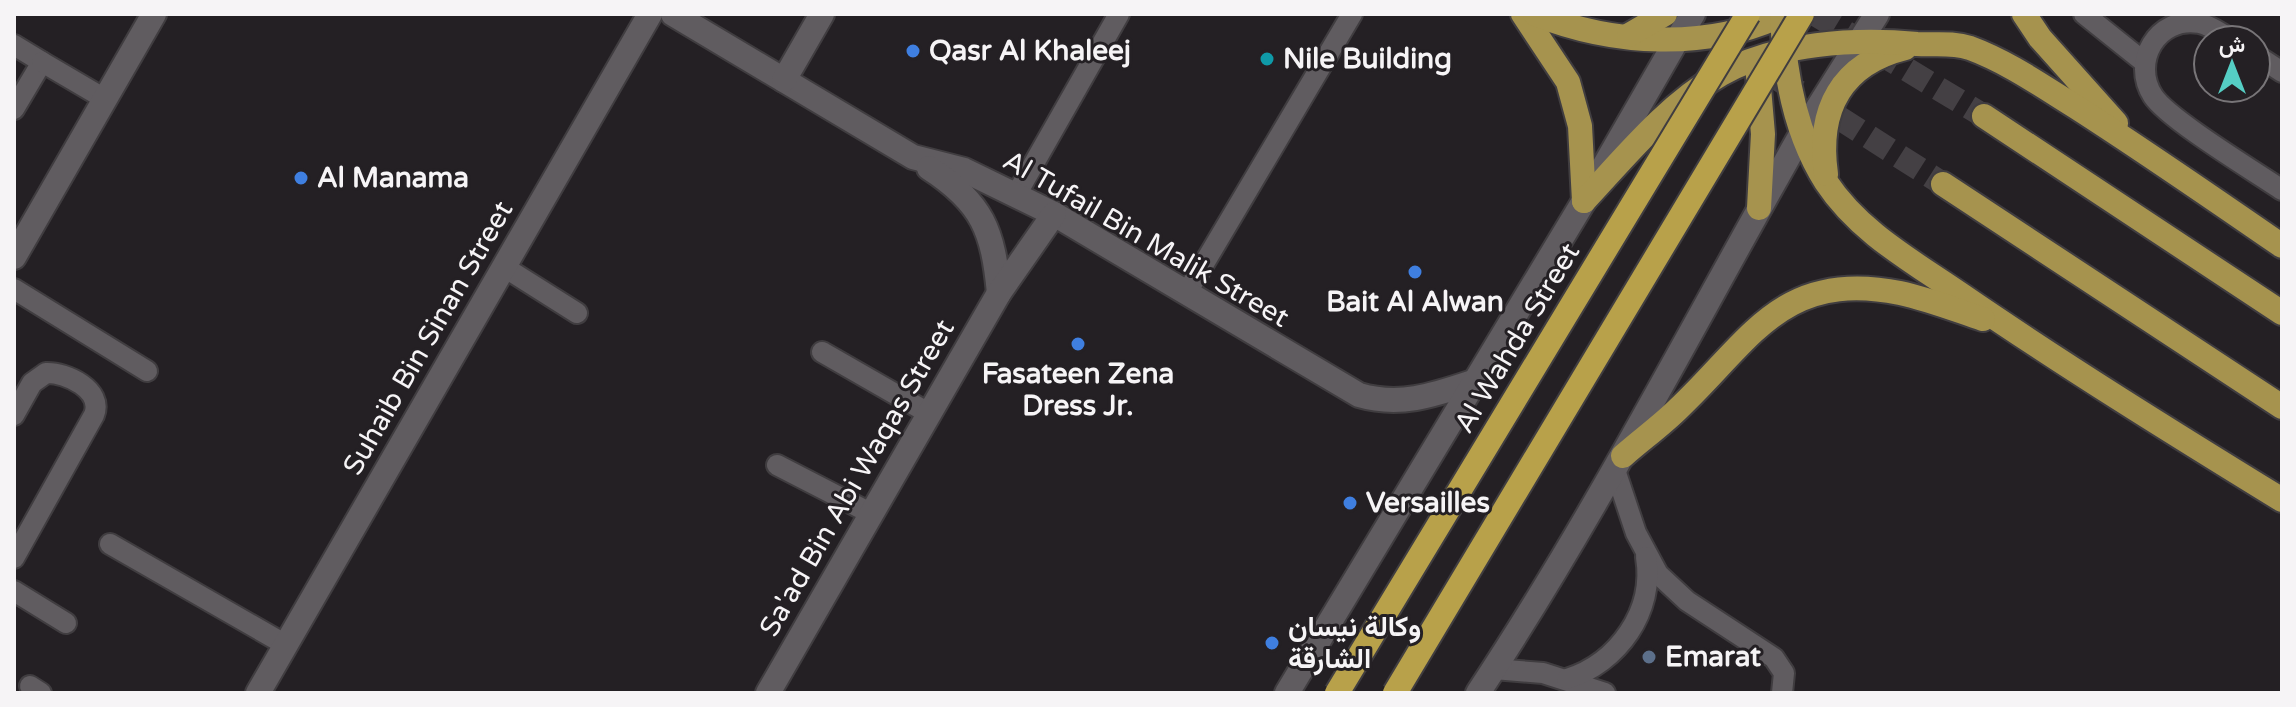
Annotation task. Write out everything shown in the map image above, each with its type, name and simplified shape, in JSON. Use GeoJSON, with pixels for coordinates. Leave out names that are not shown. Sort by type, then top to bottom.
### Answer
{"type":"FeatureCollection","features":[{"type":"Feature","properties":{"kind":"highway"},"geometry":{"type":"LineString","coordinates":[[1523,14],[1568,82],[1580,126],[1584,201]]}},
{"type":"Feature","properties":{"kind":"highway"},"geometry":{"type":"LineString","coordinates":[[1535,14],[1577,27],[1627,36],[1705,39],[1749,19],[1782,14],[1784,53],[1802,133],[1827,183],[1861,225],[2006,326],[2282,500]]}},
{"type":"Feature","properties":{"kind":"highway"},"geometry":{"type":"LineString","coordinates":[[1627,36],[1665,14]]}},
{"type":"Feature","properties":{"kind":"highway"},"geometry":{"type":"LineString","coordinates":[[1395,693],[1802,14]]}},
{"type":"Feature","properties":{"kind":"highway"},"geometry":{"type":"LineString","coordinates":[[2024,14],[2040,38],[2133,143]]}},
{"type":"Feature","properties":{"kind":"highway"},"geometry":{"type":"LineString","coordinates":[[1749,19],[1763,134],[1759,208]]}},
{"type":"Feature","properties":{"kind":"highway","name":"Al Wahda Street"},"geometry":{"type":"LineString","coordinates":[[1337,693],[1749,19]]}},
{"type":"Feature","properties":{"kind":"highway"},"geometry":{"type":"LineString","coordinates":[[1584,201],[1650,131],[1723,73],[1784,53],[1859,41],[1952,43],[1997,60],[2133,143],[2282,246]]}},
{"type":"Feature","properties":{"kind":"highway"},"geometry":{"type":"LineString","coordinates":[[1827,183],[1825,133],[1840,87],[1867,62],[1919,44]]}},
{"type":"Feature","properties":{"kind":"highway"},"geometry":{"type":"LineString","coordinates":[[1984,116],[2282,313]]}},
{"type":"Feature","properties":{"kind":"highway"},"geometry":{"type":"LineString","coordinates":[[1943,184],[2282,407]]}},
{"type":"Feature","properties":{"kind":"highway"},"geometry":{"type":"LineString","coordinates":[[1619,463],[1680,408],[1756,325],[1799,300],[1825,293],[1872,290],[1901,293],[2006,326]]}},
{"type":"Feature","properties":{"kind":"street"},"geometry":{"type":"LineString","coordinates":[[14,257],[154,14]]}},
{"type":"Feature","properties":{"kind":"street","name":"Suhaib Bin Sinan Street"},"geometry":{"type":"LineString","coordinates":[[258,693],[650,14]]}},
{"type":"Feature","properties":{"kind":"street","name":"Al Tufail Bin Malik Street"},"geometry":{"type":"LineString","coordinates":[[673,14],[913,157],[964,170],[1054,214],[1346,388],[1374,400],[1407,401],[1473,382]]}},
{"type":"Feature","properties":{"kind":"street"},"geometry":{"type":"LineString","coordinates":[[784,80],[822,14]]}},
{"type":"Feature","properties":{"kind":"street"},"geometry":{"type":"LineString","coordinates":[[1287,693],[1584,201],[1693,14]]}},
{"type":"Feature","properties":{"kind":"street"},"geometry":{"type":"LineString","coordinates":[[1478,693],[1619,463],[1802,133],[1877,14]]}},
{"type":"Feature","properties":{"kind":"street"},"geometry":{"type":"LineString","coordinates":[[913,157],[950,182],[983,218],[993,243],[999,293]]}},
{"type":"Feature","properties":{"kind":"street","name":"Sa'ad Bin Abi Waqas Street"},"geometry":{"type":"LineString","coordinates":[[768,693],[999,293],[1054,214]]}},
{"type":"Feature","properties":{"kind":"lane"},"geometry":{"type":"LineString","coordinates":[[1016,195],[1119,14]]}},
{"type":"Feature","properties":{"kind":"lane"},"geometry":{"type":"LineString","coordinates":[[1186,294],[1352,14]]}},
{"type":"Feature","properties":{"kind":"lane"},"geometry":{"type":"LineString","coordinates":[[2084,14],[2144,62]]}},
{"type":"Feature","properties":{"kind":"lane"},"geometry":{"type":"LineString","coordinates":[[2195,19],[2164,30],[2155,39],[2144,62],[2147,84],[2161,106],[2282,190]]}},
{"type":"Feature","properties":{"kind":"lane"},"geometry":{"type":"LineString","coordinates":[[14,45],[105,99]]}},
{"type":"Feature","properties":{"kind":"lane"},"geometry":{"type":"LineString","coordinates":[[14,109],[42,62]]}},
{"type":"Feature","properties":{"kind":"lane"},"geometry":{"type":"LineString","coordinates":[[504,267],[577,313]]}},
{"type":"Feature","properties":{"kind":"lane"},"geometry":{"type":"LineString","coordinates":[[14,289],[147,371]]}},
{"type":"Feature","properties":{"kind":"lane"},"geometry":{"type":"LineString","coordinates":[[822,352],[930,414]]}},
{"type":"Feature","properties":{"kind":"lane"},"geometry":{"type":"LineString","coordinates":[[14,415],[32,383],[46,373],[63,376],[94,394],[97,401],[94,415],[14,558]]}},
{"type":"Feature","properties":{"kind":"lane"},"geometry":{"type":"LineString","coordinates":[[1567,679],[1585,673],[1615,653],[1642,609],[1649,573],[1619,463]]}},
{"type":"Feature","properties":{"kind":"lane"},"geometry":{"type":"LineString","coordinates":[[777,465],[872,514]]}},
{"type":"Feature","properties":{"kind":"lane"},"geometry":{"type":"LineString","coordinates":[[110,544],[286,645]]}},
{"type":"Feature","properties":{"kind":"lane"},"geometry":{"type":"LineString","coordinates":[[1645,555],[1658,574],[1687,601],[1780,664],[1785,683],[1782,693]]}},
{"type":"Feature","properties":{"kind":"lane"},"geometry":{"type":"LineString","coordinates":[[14,591],[66,623]]}},
{"type":"Feature","properties":{"kind":"lane"},"geometry":{"type":"LineString","coordinates":[[1494,669],[1567,679],[1605,693]]}},
{"type":"Feature","properties":{"kind":"tunnel"},"geometry":{"type":"LineString","coordinates":[[1815,14],[1984,116]]}},
{"type":"Feature","properties":{"kind":"tunnel"},"geometry":{"type":"LineString","coordinates":[[1778,79],[1943,184]]}},
{"type":"Feature","properties":{"kind":"place","name":"Qasr Al Khaleej"},"geometry":{"type":"Point","coordinates":[913,51]}},
{"type":"Feature","properties":{"kind":"place","name":"Nile Building"},"geometry":{"type":"Point","coordinates":[1267,59]}},
{"type":"Feature","properties":{"kind":"place","name":"Al Manama"},"geometry":{"type":"Point","coordinates":[301,178]}},
{"type":"Feature","properties":{"kind":"place","name":"Bait Al Alwan"},"geometry":{"type":"Point","coordinates":[1415,272]}},
{"type":"Feature","properties":{"kind":"place","name":"Fasateen Zena Dress Jr."},"geometry":{"type":"Point","coordinates":[1078,344]}},
{"type":"Feature","properties":{"kind":"place","name":"Versailles"},"geometry":{"type":"Point","coordinates":[1350,503]}},
{"type":"Feature","properties":{"kind":"place","name":"وكالة نيسان الشارقة"},"geometry":{"type":"Point","coordinates":[1272,643]}},
{"type":"Feature","properties":{"kind":"place","name":"Emarat"},"geometry":{"type":"Point","coordinates":[1649,657]}}]}
